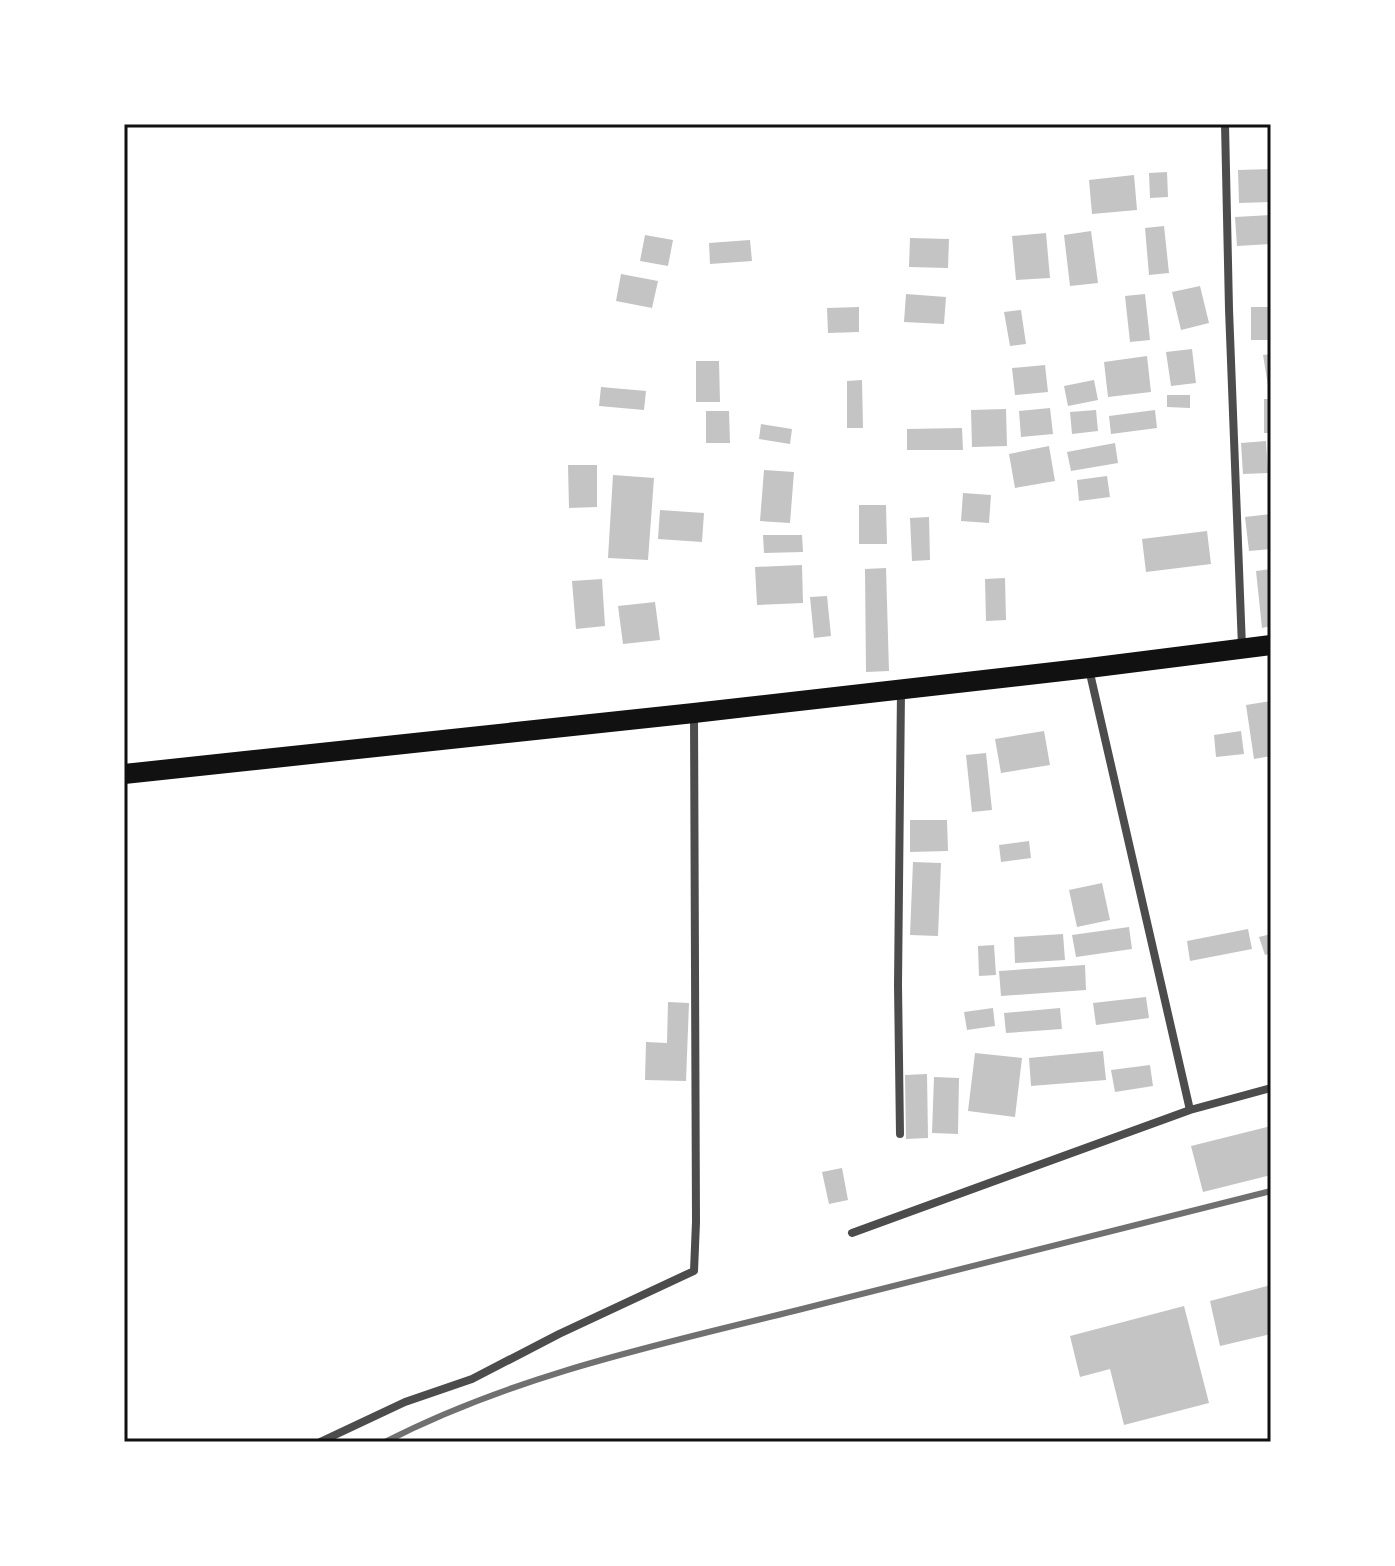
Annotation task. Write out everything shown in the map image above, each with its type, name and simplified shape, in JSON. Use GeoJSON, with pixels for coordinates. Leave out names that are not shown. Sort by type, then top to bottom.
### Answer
{"type":"FeatureCollection","features":[{"type":"Feature","properties":{"kind":"main road"},"geometry":{"type":"LineString","coordinates":[[124,774],[694,713],[1271,645]]}},
{"type":"Feature","properties":{"kind":"street"},"geometry":{"type":"LineString","coordinates":[[1225,124],[1242,648]]}},
{"type":"Feature","properties":{"kind":"street"},"geometry":{"type":"LineString","coordinates":[[1089,668],[1190,1110]]}},
{"type":"Feature","properties":{"kind":"street"},"geometry":{"type":"LineString","coordinates":[[900,1134],[901,689]]}},
{"type":"Feature","properties":{"kind":"street"},"geometry":{"type":"LineString","coordinates":[[320,1442],[405,1402],[472,1379],[559,1334],[694,1271],[694,713]]}},
{"type":"Feature","properties":{"kind":"street"},"geometry":{"type":"LineString","coordinates":[[852,1233],[1190,1110],[1271,1088]]}},
{"type":"Feature","properties":{"kind":"building"},"geometry":{"type":"Polygon","coordinates":[[[1271,169],[1271,202],[1239,203],[1238,170],[1271,169]]]}},
{"type":"Feature","properties":{"kind":"building"},"geometry":{"type":"Polygon","coordinates":[[[1167,172],[1168,197],[1150,198],[1149,173],[1167,172]]]}},
{"type":"Feature","properties":{"kind":"building"},"geometry":{"type":"Polygon","coordinates":[[[1134,175],[1137,210],[1092,214],[1089,180],[1134,175]]]}},
{"type":"Feature","properties":{"kind":"building"},"geometry":{"type":"Polygon","coordinates":[[[1271,215],[1271,244],[1237,246],[1235,217],[1271,215]]]}},
{"type":"Feature","properties":{"kind":"building"},"geometry":{"type":"Polygon","coordinates":[[[1164,226],[1169,273],[1149,275],[1145,228],[1164,226]]]}},
{"type":"Feature","properties":{"kind":"building"},"geometry":{"type":"Polygon","coordinates":[[[1091,231],[1098,283],[1070,286],[1064,235],[1091,231]]]}},
{"type":"Feature","properties":{"kind":"building"},"geometry":{"type":"Polygon","coordinates":[[[1046,233],[1050,278],[1016,280],[1012,236],[1046,233]]]}},
{"type":"Feature","properties":{"kind":"building"},"geometry":{"type":"Polygon","coordinates":[[[645,235],[673,240],[668,266],[640,261],[645,235]]]}},
{"type":"Feature","properties":{"kind":"building"},"geometry":{"type":"Polygon","coordinates":[[[910,238],[949,239],[948,268],[909,267],[910,238]]]}},
{"type":"Feature","properties":{"kind":"building"},"geometry":{"type":"Polygon","coordinates":[[[750,240],[752,261],[710,264],[709,243],[750,240]]]}},
{"type":"Feature","properties":{"kind":"building"},"geometry":{"type":"Polygon","coordinates":[[[621,274],[658,281],[652,308],[616,301],[621,274]]]}},
{"type":"Feature","properties":{"kind":"building"},"geometry":{"type":"Polygon","coordinates":[[[1200,286],[1209,323],[1181,330],[1172,292],[1200,286]]]}},
{"type":"Feature","properties":{"kind":"building"},"geometry":{"type":"Polygon","coordinates":[[[906,294],[946,297],[944,324],[904,322],[906,294]]]}},
{"type":"Feature","properties":{"kind":"building"},"geometry":{"type":"Polygon","coordinates":[[[1145,294],[1150,340],[1130,342],[1125,296],[1145,294]]]}},
{"type":"Feature","properties":{"kind":"building"},"geometry":{"type":"Polygon","coordinates":[[[859,307],[859,332],[828,333],[827,308],[859,307]]]}},
{"type":"Feature","properties":{"kind":"building"},"geometry":{"type":"Polygon","coordinates":[[[1251,307],[1271,307],[1271,340],[1251,340],[1251,307]]]}},
{"type":"Feature","properties":{"kind":"building"},"geometry":{"type":"Polygon","coordinates":[[[1021,310],[1026,344],[1010,346],[1004,312],[1021,310]]]}},
{"type":"Feature","properties":{"kind":"building"},"geometry":{"type":"Polygon","coordinates":[[[1192,349],[1196,383],[1171,386],[1166,352],[1192,349]]]}},
{"type":"Feature","properties":{"kind":"building"},"geometry":{"type":"Polygon","coordinates":[[[1271,354],[1271,386],[1268,386],[1263,355],[1271,354]]]}},
{"type":"Feature","properties":{"kind":"building"},"geometry":{"type":"Polygon","coordinates":[[[1147,356],[1151,392],[1108,397],[1104,362],[1147,356]]]}},
{"type":"Feature","properties":{"kind":"building"},"geometry":{"type":"Polygon","coordinates":[[[696,361],[719,361],[720,402],[696,402],[696,361]]]}},
{"type":"Feature","properties":{"kind":"building"},"geometry":{"type":"Polygon","coordinates":[[[1045,365],[1048,392],[1015,395],[1012,368],[1045,365]]]}},
{"type":"Feature","properties":{"kind":"building"},"geometry":{"type":"Polygon","coordinates":[[[862,380],[863,428],[847,428],[847,381],[862,380]]]}},
{"type":"Feature","properties":{"kind":"building"},"geometry":{"type":"Polygon","coordinates":[[[1094,380],[1098,400],[1068,406],[1064,386],[1094,380]]]}},
{"type":"Feature","properties":{"kind":"building"},"geometry":{"type":"Polygon","coordinates":[[[601,387],[646,391],[644,410],[599,406],[601,387]]]}},
{"type":"Feature","properties":{"kind":"building"},"geometry":{"type":"Polygon","coordinates":[[[1167,395],[1190,395],[1190,408],[1167,407],[1167,395]]]}},
{"type":"Feature","properties":{"kind":"building"},"geometry":{"type":"Polygon","coordinates":[[[1264,399],[1271,399],[1271,433],[1264,433],[1264,399]]]}},
{"type":"Feature","properties":{"kind":"building"},"geometry":{"type":"Polygon","coordinates":[[[1050,408],[1053,434],[1021,437],[1019,411],[1050,408]]]}},
{"type":"Feature","properties":{"kind":"building"},"geometry":{"type":"Polygon","coordinates":[[[1006,409],[1007,446],[972,447],[971,410],[1006,409]]]}},
{"type":"Feature","properties":{"kind":"building"},"geometry":{"type":"Polygon","coordinates":[[[1096,410],[1098,431],[1072,434],[1070,412],[1096,410]]]}},
{"type":"Feature","properties":{"kind":"building"},"geometry":{"type":"Polygon","coordinates":[[[1155,410],[1157,428],[1111,434],[1109,416],[1155,410]]]}},
{"type":"Feature","properties":{"kind":"building"},"geometry":{"type":"Polygon","coordinates":[[[706,411],[729,411],[730,443],[706,443],[706,411]]]}},
{"type":"Feature","properties":{"kind":"building"},"geometry":{"type":"Polygon","coordinates":[[[761,424],[792,429],[790,444],[759,439],[761,424]]]}},
{"type":"Feature","properties":{"kind":"building"},"geometry":{"type":"Polygon","coordinates":[[[962,428],[963,450],[907,450],[907,429],[962,428]]]}},
{"type":"Feature","properties":{"kind":"building"},"geometry":{"type":"Polygon","coordinates":[[[1266,441],[1268,473],[1243,474],[1241,443],[1266,441]]]}},
{"type":"Feature","properties":{"kind":"building"},"geometry":{"type":"Polygon","coordinates":[[[1115,443],[1118,463],[1071,471],[1067,452],[1115,443]]]}},
{"type":"Feature","properties":{"kind":"building"},"geometry":{"type":"Polygon","coordinates":[[[1049,446],[1055,481],[1015,488],[1009,454],[1049,446]]]}},
{"type":"Feature","properties":{"kind":"building"},"geometry":{"type":"Polygon","coordinates":[[[568,465],[597,465],[597,507],[569,508],[568,465]]]}},
{"type":"Feature","properties":{"kind":"building"},"geometry":{"type":"Polygon","coordinates":[[[764,470],[794,472],[790,523],[760,521],[764,470]]]}},
{"type":"Feature","properties":{"kind":"building"},"geometry":{"type":"Polygon","coordinates":[[[613,475],[654,478],[648,560],[608,558],[613,475]]]}},
{"type":"Feature","properties":{"kind":"building"},"geometry":{"type":"Polygon","coordinates":[[[1107,476],[1110,497],[1079,501],[1077,480],[1107,476]]]}},
{"type":"Feature","properties":{"kind":"building"},"geometry":{"type":"Polygon","coordinates":[[[963,493],[991,495],[989,523],[961,521],[963,493]]]}},
{"type":"Feature","properties":{"kind":"building"},"geometry":{"type":"Polygon","coordinates":[[[859,505],[886,505],[887,544],[859,544],[859,505]]]}},
{"type":"Feature","properties":{"kind":"building"},"geometry":{"type":"Polygon","coordinates":[[[660,510],[704,513],[702,542],[658,539],[660,510]]]}},
{"type":"Feature","properties":{"kind":"building"},"geometry":{"type":"Polygon","coordinates":[[[1271,514],[1271,549],[1249,551],[1245,517],[1271,514]]]}},
{"type":"Feature","properties":{"kind":"building"},"geometry":{"type":"Polygon","coordinates":[[[929,517],[930,560],[912,561],[910,518],[929,517]]]}},
{"type":"Feature","properties":{"kind":"building"},"geometry":{"type":"Polygon","coordinates":[[[1207,531],[1211,564],[1146,572],[1142,539],[1207,531]]]}},
{"type":"Feature","properties":{"kind":"building"},"geometry":{"type":"Polygon","coordinates":[[[763,535],[802,535],[803,552],[764,553],[763,535]]]}},
{"type":"Feature","properties":{"kind":"building"},"geometry":{"type":"Polygon","coordinates":[[[802,565],[803,603],[757,605],[755,567],[802,565]]]}},
{"type":"Feature","properties":{"kind":"building"},"geometry":{"type":"Polygon","coordinates":[[[886,568],[889,671],[866,672],[865,569],[886,568]]]}},
{"type":"Feature","properties":{"kind":"building"},"geometry":{"type":"Polygon","coordinates":[[[1271,569],[1271,626],[1262,628],[1256,571],[1271,569]]]}},
{"type":"Feature","properties":{"kind":"building"},"geometry":{"type":"Polygon","coordinates":[[[1005,578],[1006,620],[986,621],[985,579],[1005,578]]]}},
{"type":"Feature","properties":{"kind":"building"},"geometry":{"type":"Polygon","coordinates":[[[602,579],[605,626],[576,629],[572,581],[602,579]]]}},
{"type":"Feature","properties":{"kind":"building"},"geometry":{"type":"Polygon","coordinates":[[[827,596],[831,636],[814,638],[810,597],[827,596]]]}},
{"type":"Feature","properties":{"kind":"building"},"geometry":{"type":"Polygon","coordinates":[[[655,602],[660,640],[623,644],[618,606],[655,602]]]}},
{"type":"Feature","properties":{"kind":"building"},"geometry":{"type":"Polygon","coordinates":[[[1271,701],[1271,756],[1254,759],[1246,705],[1271,701]]]}},
{"type":"Feature","properties":{"kind":"building"},"geometry":{"type":"Polygon","coordinates":[[[1044,731],[1050,765],[1001,773],[995,739],[1044,731]]]}},
{"type":"Feature","properties":{"kind":"building"},"geometry":{"type":"Polygon","coordinates":[[[1241,731],[1244,754],[1216,757],[1214,735],[1241,731]]]}},
{"type":"Feature","properties":{"kind":"building"},"geometry":{"type":"Polygon","coordinates":[[[986,753],[992,810],[972,812],[966,755],[986,753]]]}},
{"type":"Feature","properties":{"kind":"building"},"geometry":{"type":"Polygon","coordinates":[[[910,820],[947,820],[948,851],[910,852],[910,820]]]}},
{"type":"Feature","properties":{"kind":"building"},"geometry":{"type":"Polygon","coordinates":[[[1029,841],[1031,858],[1001,862],[999,845],[1029,841]]]}},
{"type":"Feature","properties":{"kind":"building"},"geometry":{"type":"Polygon","coordinates":[[[913,862],[941,863],[938,936],[910,935],[913,862]]]}},
{"type":"Feature","properties":{"kind":"building"},"geometry":{"type":"Polygon","coordinates":[[[1102,883],[1110,920],[1077,927],[1069,890],[1102,883]]]}},
{"type":"Feature","properties":{"kind":"building"},"geometry":{"type":"Polygon","coordinates":[[[1129,927],[1132,949],[1076,957],[1072,935],[1129,927]]]}},
{"type":"Feature","properties":{"kind":"building"},"geometry":{"type":"Polygon","coordinates":[[[1248,929],[1252,949],[1190,961],[1187,941],[1248,929]]]}},
{"type":"Feature","properties":{"kind":"building"},"geometry":{"type":"Polygon","coordinates":[[[1063,934],[1065,960],[1015,963],[1014,937],[1063,934]]]}},
{"type":"Feature","properties":{"kind":"building"},"geometry":{"type":"Polygon","coordinates":[[[1271,934],[1271,953],[1265,955],[1259,937],[1271,934]]]}},
{"type":"Feature","properties":{"kind":"building"},"geometry":{"type":"Polygon","coordinates":[[[994,945],[996,975],[979,976],[978,946],[994,945]]]}},
{"type":"Feature","properties":{"kind":"building"},"geometry":{"type":"Polygon","coordinates":[[[1085,965],[1086,990],[1001,996],[999,971],[1085,965]]]}},
{"type":"Feature","properties":{"kind":"building"},"geometry":{"type":"Polygon","coordinates":[[[1146,997],[1149,1018],[1096,1025],[1093,1003],[1146,997]]]}},
{"type":"Feature","properties":{"kind":"building"},"geometry":{"type":"Polygon","coordinates":[[[668,1002],[689,1003],[686,1081],[645,1080],[646,1042],[667,1043],[668,1002]]]}},
{"type":"Feature","properties":{"kind":"building"},"geometry":{"type":"Polygon","coordinates":[[[993,1008],[995,1026],[967,1030],[964,1012],[993,1008]]]}},
{"type":"Feature","properties":{"kind":"building"},"geometry":{"type":"Polygon","coordinates":[[[1060,1008],[1062,1029],[1006,1033],[1004,1013],[1060,1008]]]}},
{"type":"Feature","properties":{"kind":"building"},"geometry":{"type":"Polygon","coordinates":[[[1103,1051],[1106,1080],[1031,1086],[1029,1058],[1103,1051]]]}},
{"type":"Feature","properties":{"kind":"building"},"geometry":{"type":"Polygon","coordinates":[[[975,1053],[1022,1058],[1015,1117],[968,1111],[975,1053]]]}},
{"type":"Feature","properties":{"kind":"building"},"geometry":{"type":"Polygon","coordinates":[[[1150,1065],[1153,1086],[1115,1092],[1111,1070],[1150,1065]]]}},
{"type":"Feature","properties":{"kind":"building"},"geometry":{"type":"Polygon","coordinates":[[[927,1074],[928,1138],[906,1139],[905,1075],[927,1074]]]}},
{"type":"Feature","properties":{"kind":"building"},"geometry":{"type":"Polygon","coordinates":[[[934,1077],[959,1078],[958,1134],[932,1133],[934,1077]]]}},
{"type":"Feature","properties":{"kind":"building"},"geometry":{"type":"Polygon","coordinates":[[[1271,1126],[1271,1175],[1203,1192],[1191,1146],[1271,1126]]]}},
{"type":"Feature","properties":{"kind":"building"},"geometry":{"type":"Polygon","coordinates":[[[842,1168],[848,1200],[829,1204],[822,1172],[842,1168]]]}},
{"type":"Feature","properties":{"kind":"building"},"geometry":{"type":"Polygon","coordinates":[[[1271,1285],[1271,1334],[1220,1346],[1210,1301],[1271,1285]]]}},
{"type":"Feature","properties":{"kind":"building"},"geometry":{"type":"Polygon","coordinates":[[[1184,1306],[1209,1403],[1124,1425],[1110,1369],[1080,1377],[1070,1336],[1184,1306]]]}},
{"type":"Feature","properties":{"kind":"railway"},"geometry":{"type":"LineString","coordinates":[[385,1442],[484,1398],[586,1364],[1271,1191]]}}]}
